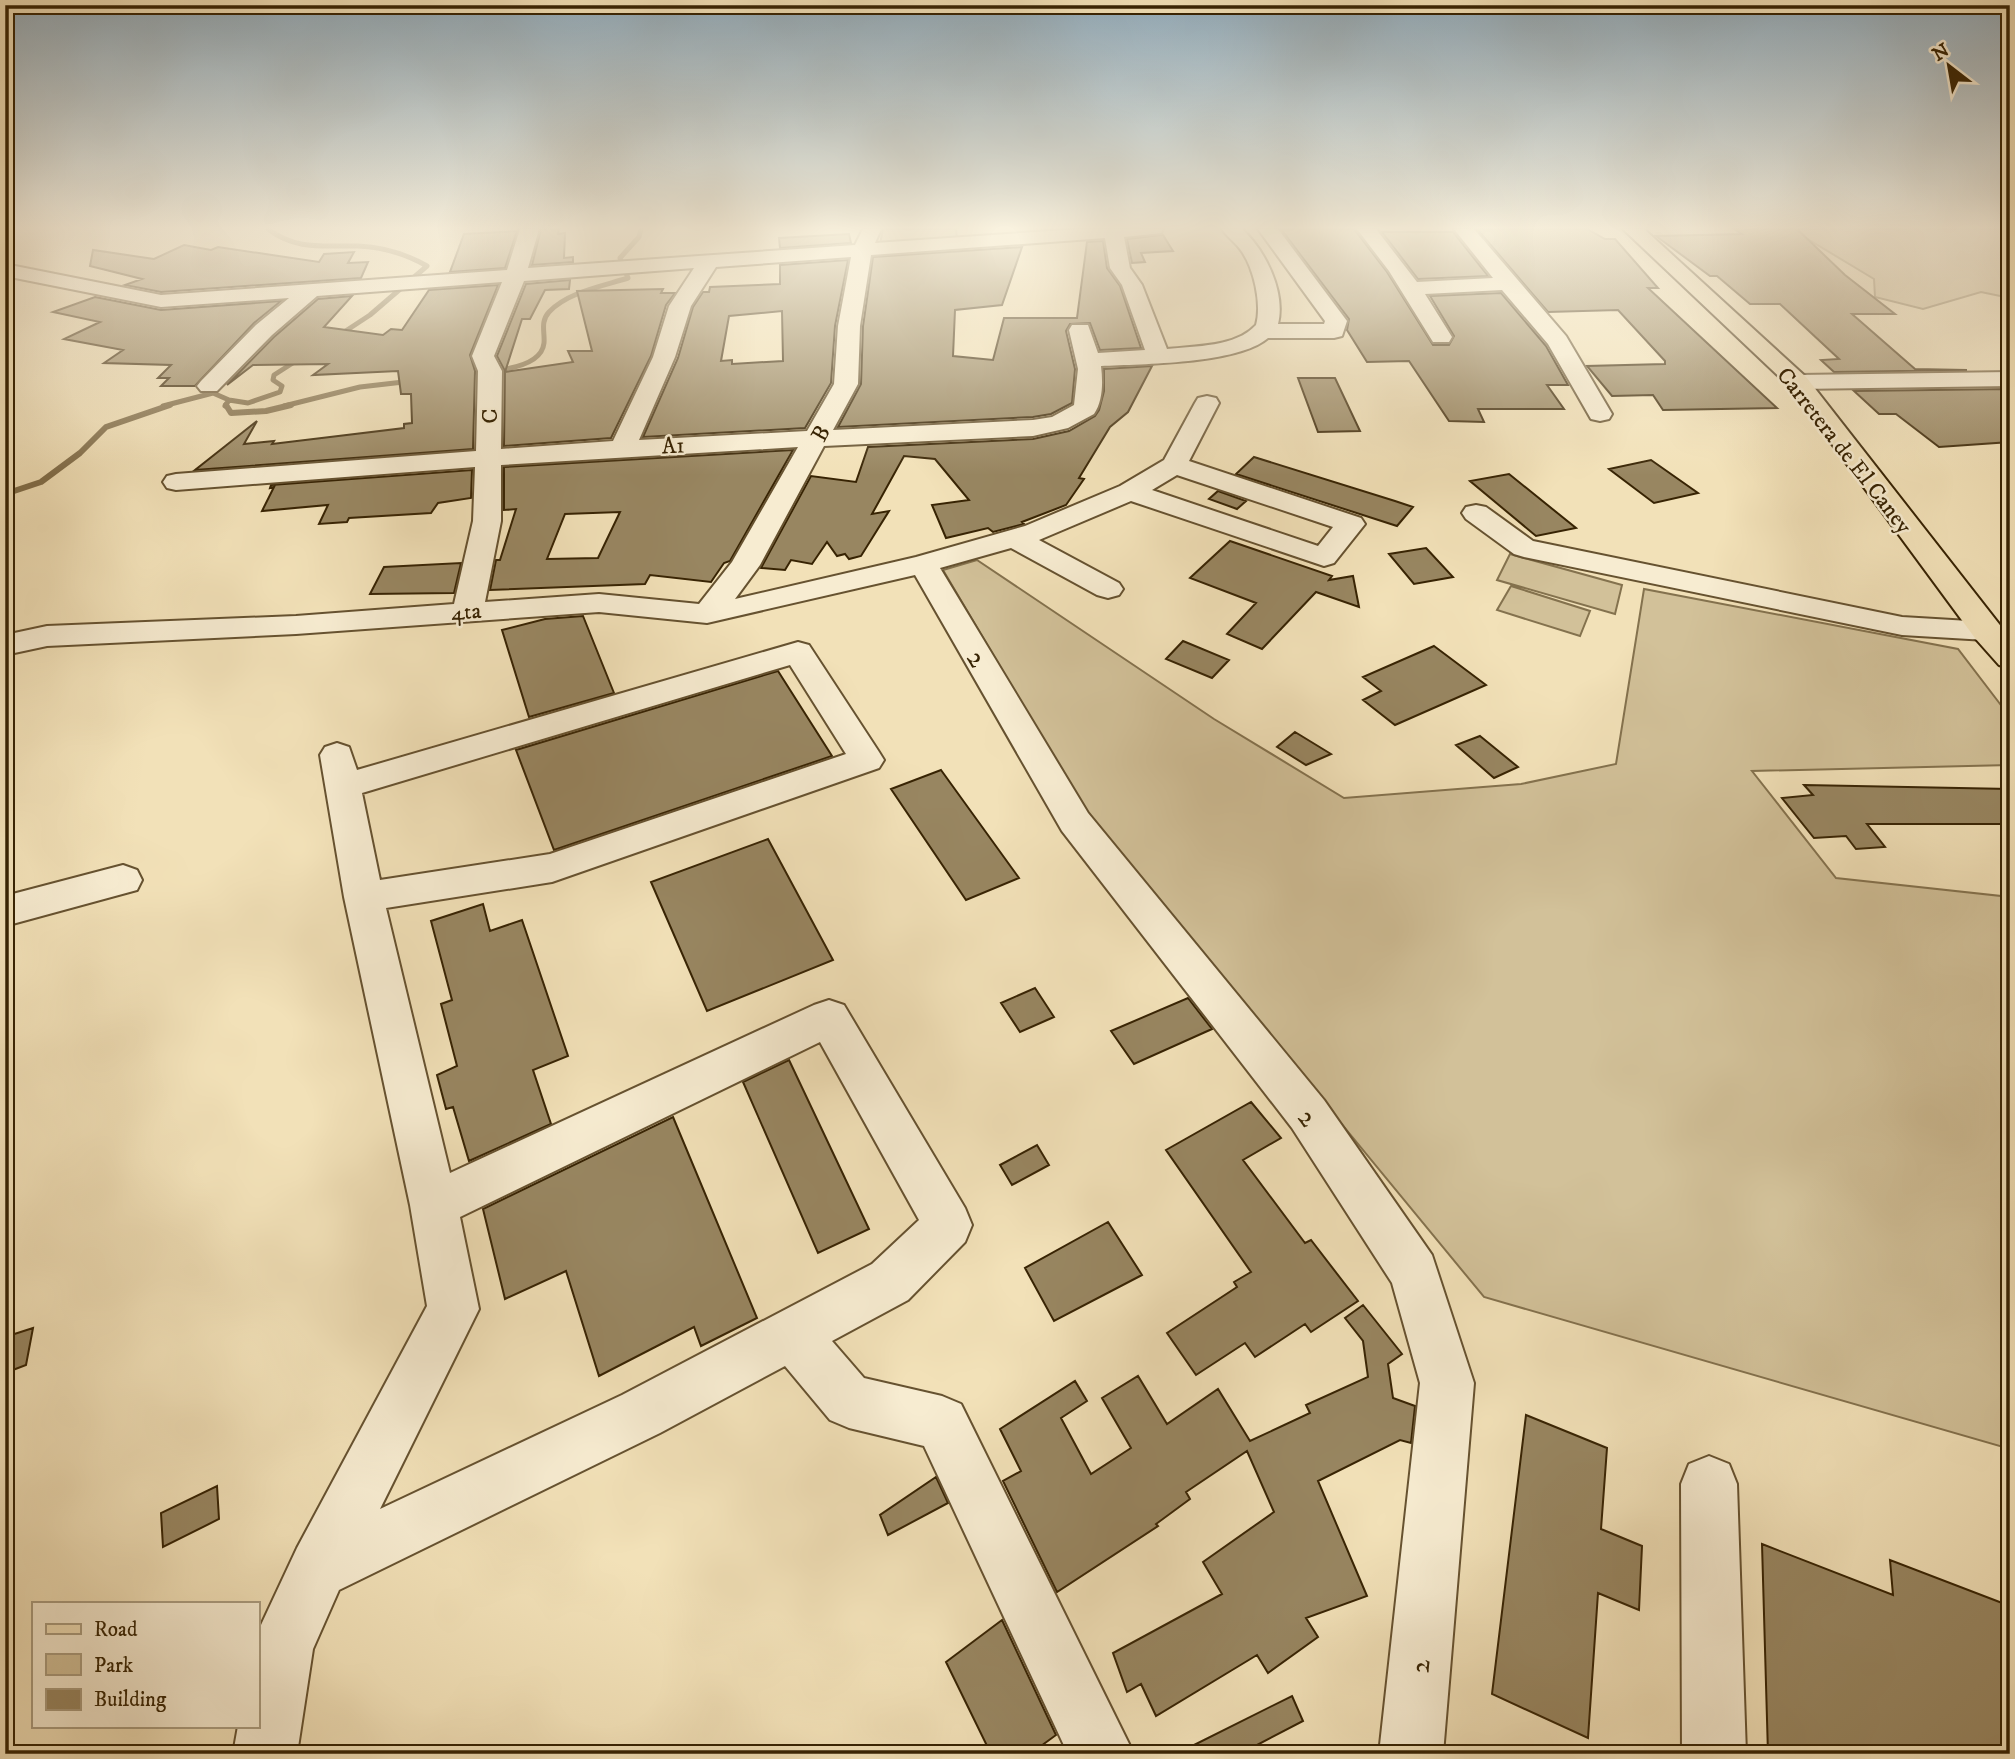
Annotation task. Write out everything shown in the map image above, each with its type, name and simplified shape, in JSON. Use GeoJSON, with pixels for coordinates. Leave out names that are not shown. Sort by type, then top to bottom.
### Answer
{"type":"FeatureCollection","features":[{"type":"Feature","properties":{"kind":"main road","name":"Carretera de El Caney"},"geometry":{"type":"LineString","coordinates":[[1722,311],[1798,382],[1986,631],[2010,658]]}},
{"type":"Feature","properties":{"kind":"street"},"geometry":{"type":"LineString","coordinates":[[209,386],[287,311]]}},
{"type":"Feature","properties":{"kind":"street","name":"C"},"geometry":{"type":"LineString","coordinates":[[468,611],[487,521],[490,371],[483,356],[501,311]]}},
{"type":"Feature","properties":{"kind":"street"},"geometry":{"type":"LineString","coordinates":[[622,449],[664,357],[678,311]]}},
{"type":"Feature","properties":{"kind":"street","name":"B"},"geometry":{"type":"LineString","coordinates":[[707,614],[745,565],[846,384],[852,311]]}},
{"type":"Feature","properties":{"kind":"street"},"geometry":{"type":"LineString","coordinates":[[1142,311],[1159,356]]}},
{"type":"Feature","properties":{"kind":"street"},"geometry":{"type":"LineString","coordinates":[[1090,360],[1226,349],[1254,340],[1264,331],[1269,311]]}},
{"type":"Feature","properties":{"kind":"street"},"geometry":{"type":"LineString","coordinates":[[1264,331],[1334,331],[1336,321],[1329,311]]}},
{"type":"Feature","properties":{"kind":"street"},"geometry":{"type":"LineString","coordinates":[[1426,311],[1441,337]]}},
{"type":"Feature","properties":{"kind":"street"},"geometry":{"type":"LineString","coordinates":[[1532,311],[1558,341],[1600,414]]}},
{"type":"Feature","properties":{"kind":"street","name":"A1"},"geometry":{"type":"LineString","coordinates":[[176,482],[489,457],[818,437],[1033,428],[1059,423],[1085,409],[1091,385],[1090,360],[1080,330]]}},
{"type":"Feature","properties":{"kind":"street"},"geometry":{"type":"LineString","coordinates":[[1798,382],[2010,379]]}},
{"type":"Feature","properties":{"kind":"street"},"geometry":{"type":"LineString","coordinates":[[1130,492],[1324,557],[1352,524],[1174,466],[1207,403]]}},
{"type":"Feature","properties":{"kind":"street","name":"4ta"},"geometry":{"type":"LineString","coordinates":[[5,645],[47,636],[296,625],[599,603],[707,614],[923,564],[1015,538],[1130,492],[1174,466]]}},
{"type":"Feature","properties":{"kind":"street"},"geometry":{"type":"LineString","coordinates":[[1476,513],[1524,548],[1902,626],[1986,631]]}},
{"type":"Feature","properties":{"kind":"street"},"geometry":{"type":"LineString","coordinates":[[1015,538],[1108,589]]}},
{"type":"Feature","properties":{"kind":"street","name":"2"},"geometry":{"type":"LineString","coordinates":[[923,564],[1075,822],[1308,1114],[1414,1272],[1447,1382],[1411,1754]]}},
{"type":"Feature","properties":{"kind":"street"},"geometry":{"type":"LineString","coordinates":[[265,1754],[283,1647],[318,1569],[453,1309],[434,1205],[364,897],[340,771],[798,652],[867,760],[552,868],[364,897]]}},
{"type":"Feature","properties":{"kind":"street"},"geometry":{"type":"LineString","coordinates":[[5,911],[123,880]]}},
{"type":"Feature","properties":{"kind":"street"},"geometry":{"type":"LineString","coordinates":[[318,1569],[641,1414],[890,1282],[947,1225],[829,1018],[434,1205]]}},
{"type":"Feature","properties":{"kind":"street"},"geometry":{"type":"LineString","coordinates":[[792,1334],[849,1401],[942,1423],[1102,1754]]}},
{"type":"Feature","properties":{"kind":"street"},"geometry":{"type":"LineString","coordinates":[[1709,1484],[1714,1754]]}},
{"type":"Feature","properties":{"kind":"green space"},"geometry":{"type":"Polygon","coordinates":[[[1510,554],[1622,585],[1615,614],[1497,580],[1510,554]]]}},
{"type":"Feature","properties":{"kind":"green space"},"geometry":{"type":"Polygon","coordinates":[[[977,560],[1214,719],[1344,798],[1521,784],[1616,764],[1644,589],[1958,649],[2010,717],[2010,765],[1752,771],[1836,878],[2010,897],[2010,1449],[1484,1297],[1089,817],[943,570],[977,560]]]}},
{"type":"Feature","properties":{"kind":"green space"},"geometry":{"type":"Polygon","coordinates":[[[1511,586],[1590,611],[1580,636],[1497,610],[1511,586]]]}},
{"type":"Feature","properties":{"kind":"building"},"geometry":{"type":"Polygon","coordinates":[[[269,311],[195,386],[161,386],[169,378],[158,378],[171,365],[104,363],[123,350],[64,339],[100,322],[53,312],[269,311]]]}},
{"type":"Feature","properties":{"kind":"building"},"geometry":{"type":"Polygon","coordinates":[[[304,311],[338,311],[324,327],[383,335],[391,329],[402,330],[415,311],[488,311],[470,355],[475,371],[473,449],[195,470],[257,421],[244,444],[274,441],[272,444],[404,428],[404,424],[412,423],[411,394],[401,394],[398,371],[313,375],[328,364],[253,365],[227,385],[304,311]]]}},
{"type":"Feature","properties":{"kind":"building"},"geometry":{"type":"Polygon","coordinates":[[[515,311],[534,311],[530,319],[522,319],[505,372],[573,362],[568,351],[592,351],[582,311],[664,311],[651,356],[611,438],[504,446],[505,371],[497,356],[515,311]]]}},
{"type":"Feature","properties":{"kind":"building"},"geometry":{"type":"Polygon","coordinates":[[[692,311],[781,311],[729,316],[721,361],[732,360],[732,364],[783,361],[782,311],[838,311],[831,383],[805,428],[643,437],[678,358],[692,311]]]}},
{"type":"Feature","properties":{"kind":"building"},"geometry":{"type":"Polygon","coordinates":[[[865,311],[955,311],[953,356],[993,360],[1004,318],[1077,318],[1078,311],[1128,311],[1141,348],[1100,350],[1090,323],[1070,324],[1066,331],[1075,369],[1072,403],[1051,414],[838,427],[861,384],[865,311]]]}},
{"type":"Feature","properties":{"kind":"building"},"geometry":{"type":"Polygon","coordinates":[[[1343,311],[1412,311],[1433,345],[1449,345],[1454,336],[1439,311],[1516,311],[1546,346],[1568,385],[1547,385],[1564,409],[1478,409],[1484,422],[1449,421],[1409,361],[1367,362],[1347,330],[1349,319],[1343,311]]]}},
{"type":"Feature","properties":{"kind":"building"},"geometry":{"type":"Polygon","coordinates":[[[1619,311],[1673,311],[1777,408],[1663,410],[1653,395],[1612,396],[1587,366],[1665,364],[1619,311]]]}},
{"type":"Feature","properties":{"kind":"building"},"geometry":{"type":"Polygon","coordinates":[[[1788,311],[1891,311],[1895,314],[1852,314],[1915,369],[1967,370],[1834,372],[1821,360],[1839,359],[1788,311]]]}},
{"type":"Feature","properties":{"kind":"building"},"geometry":{"type":"Polygon","coordinates":[[[1152,366],[1128,412],[1110,427],[1079,478],[1084,479],[1066,505],[1022,522],[1024,524],[993,532],[988,528],[946,538],[932,505],[969,500],[935,459],[904,456],[872,514],[889,511],[861,556],[849,559],[845,554],[837,556],[827,542],[812,564],[791,560],[785,570],[761,568],[811,476],[856,482],[868,447],[1033,439],[1069,431],[1095,416],[1099,410],[1104,391],[1104,369],[1152,366]]]}},
{"type":"Feature","properties":{"kind":"building"},"geometry":{"type":"Polygon","coordinates":[[[1298,378],[1335,378],[1360,431],[1318,432],[1298,378]]]}},
{"type":"Feature","properties":{"kind":"building"},"geometry":{"type":"Polygon","coordinates":[[[2010,389],[2010,442],[1939,447],[1896,414],[1879,414],[1854,391],[2010,389]]]}},
{"type":"Feature","properties":{"kind":"building"},"geometry":{"type":"Polygon","coordinates":[[[793,450],[730,561],[724,563],[711,582],[650,575],[645,584],[490,590],[496,560],[500,560],[516,509],[504,510],[504,467],[793,450]],[[620,512],[565,514],[547,559],[598,558],[620,512]]]}},
{"type":"Feature","properties":{"kind":"building"},"geometry":{"type":"Polygon","coordinates":[[[1254,457],[1413,507],[1397,526],[1236,474],[1254,457]]]}},
{"type":"Feature","properties":{"kind":"building"},"geometry":{"type":"Polygon","coordinates":[[[1651,460],[1698,493],[1654,503],[1609,469],[1651,460]]]}},
{"type":"Feature","properties":{"kind":"building"},"geometry":{"type":"Polygon","coordinates":[[[472,470],[471,498],[438,503],[431,513],[349,518],[347,522],[319,524],[328,505],[262,511],[274,487],[270,488],[271,485],[472,470]]]}},
{"type":"Feature","properties":{"kind":"building"},"geometry":{"type":"Polygon","coordinates":[[[1509,474],[1576,528],[1536,536],[1470,481],[1509,474]]]}},
{"type":"Feature","properties":{"kind":"building"},"geometry":{"type":"Polygon","coordinates":[[[1218,491],[1246,501],[1237,509],[1209,499],[1218,491]]]}},
{"type":"Feature","properties":{"kind":"building"},"geometry":{"type":"Polygon","coordinates":[[[1230,541],[1332,576],[1329,580],[1353,576],[1359,607],[1316,592],[1262,649],[1227,634],[1256,603],[1190,578],[1230,541]]]}},
{"type":"Feature","properties":{"kind":"building"},"geometry":{"type":"Polygon","coordinates":[[[1426,548],[1453,577],[1414,584],[1389,554],[1426,548]]]}},
{"type":"Feature","properties":{"kind":"building"},"geometry":{"type":"Polygon","coordinates":[[[461,563],[454,593],[370,594],[384,567],[461,563]]]}},
{"type":"Feature","properties":{"kind":"building"},"geometry":{"type":"Polygon","coordinates":[[[583,616],[614,693],[529,717],[502,630],[545,619],[583,616]]]}},
{"type":"Feature","properties":{"kind":"building"},"geometry":{"type":"Polygon","coordinates":[[[1183,641],[1229,660],[1212,678],[1166,659],[1183,641]]]}},
{"type":"Feature","properties":{"kind":"building"},"geometry":{"type":"Polygon","coordinates":[[[1434,646],[1486,685],[1395,725],[1363,700],[1381,691],[1363,677],[1434,646]]]}},
{"type":"Feature","properties":{"kind":"building"},"geometry":{"type":"Polygon","coordinates":[[[778,671],[832,756],[554,850],[516,750],[778,671]]]}},
{"type":"Feature","properties":{"kind":"building"},"geometry":{"type":"Polygon","coordinates":[[[1295,732],[1331,754],[1306,765],[1277,747],[1295,732]]]}},
{"type":"Feature","properties":{"kind":"building"},"geometry":{"type":"Polygon","coordinates":[[[1480,736],[1518,767],[1494,778],[1456,745],[1480,736]]]}},
{"type":"Feature","properties":{"kind":"building"},"geometry":{"type":"Polygon","coordinates":[[[941,770],[1019,878],[966,900],[891,789],[941,770]]]}},
{"type":"Feature","properties":{"kind":"building"},"geometry":{"type":"Polygon","coordinates":[[[1804,785],[2010,789],[2010,824],[1867,824],[1885,847],[1856,849],[1846,836],[1814,838],[1782,798],[1813,795],[1804,785]]]}},
{"type":"Feature","properties":{"kind":"building"},"geometry":{"type":"Polygon","coordinates":[[[768,839],[833,960],[707,1011],[651,882],[768,839]]]}},
{"type":"Feature","properties":{"kind":"building"},"geometry":{"type":"Polygon","coordinates":[[[483,904],[490,931],[522,920],[568,1056],[533,1070],[551,1124],[469,1161],[453,1107],[446,1109],[437,1075],[457,1066],[441,1004],[452,1000],[431,921],[483,904]]]}},
{"type":"Feature","properties":{"kind":"building"},"geometry":{"type":"Polygon","coordinates":[[[1035,988],[1054,1017],[1020,1032],[1001,1003],[1035,988]]]}},
{"type":"Feature","properties":{"kind":"building"},"geometry":{"type":"Polygon","coordinates":[[[1188,998],[1212,1029],[1134,1064],[1111,1031],[1188,998]]]}},
{"type":"Feature","properties":{"kind":"building"},"geometry":{"type":"Polygon","coordinates":[[[789,1060],[869,1229],[818,1253],[743,1082],[789,1060]]]}},
{"type":"Feature","properties":{"kind":"building"},"geometry":{"type":"Polygon","coordinates":[[[1251,1102],[1281,1138],[1243,1160],[1305,1243],[1311,1240],[1358,1301],[1311,1332],[1305,1324],[1255,1357],[1245,1343],[1196,1375],[1167,1333],[1237,1287],[1234,1282],[1251,1272],[1166,1150],[1251,1102]]]}},
{"type":"Feature","properties":{"kind":"building"},"geometry":{"type":"Polygon","coordinates":[[[673,1117],[757,1318],[701,1346],[694,1327],[599,1376],[566,1271],[505,1299],[483,1209],[673,1117]]]}},
{"type":"Feature","properties":{"kind":"building"},"geometry":{"type":"Polygon","coordinates":[[[1037,1145],[1049,1165],[1012,1185],[1000,1165],[1037,1145]]]}},
{"type":"Feature","properties":{"kind":"building"},"geometry":{"type":"Polygon","coordinates":[[[1108,1222],[1142,1275],[1054,1321],[1025,1268],[1108,1222]]]}},
{"type":"Feature","properties":{"kind":"building"},"geometry":{"type":"Polygon","coordinates":[[[1363,1305],[1402,1354],[1388,1364],[1393,1398],[1415,1406],[1411,1443],[1400,1440],[1318,1481],[1367,1596],[1306,1618],[1318,1637],[1268,1673],[1257,1655],[1156,1716],[1141,1684],[1127,1692],[1113,1653],[1222,1594],[1203,1562],[1274,1512],[1247,1451],[1186,1492],[1190,1499],[1156,1524],[1158,1526],[1057,1592],[1003,1481],[1021,1471],[1000,1429],[1075,1381],[1087,1401],[1061,1418],[1091,1474],[1131,1448],[1102,1398],[1138,1376],[1167,1424],[1218,1389],[1250,1441],[1310,1413],[1306,1405],[1368,1377],[1363,1341],[1345,1318],[1363,1305]]]}},
{"type":"Feature","properties":{"kind":"building"},"geometry":{"type":"Polygon","coordinates":[[[33,1328],[26,1365],[5,1373],[5,1337],[33,1328]]]}},
{"type":"Feature","properties":{"kind":"building"},"geometry":{"type":"Polygon","coordinates":[[[1526,1415],[1607,1448],[1601,1529],[1642,1546],[1639,1610],[1598,1593],[1588,1738],[1492,1694],[1526,1415]]]}},
{"type":"Feature","properties":{"kind":"building"},"geometry":{"type":"Polygon","coordinates":[[[936,1477],[948,1503],[888,1535],[880,1515],[936,1477]]]}},
{"type":"Feature","properties":{"kind":"building"},"geometry":{"type":"Polygon","coordinates":[[[217,1486],[219,1519],[163,1547],[161,1513],[217,1486]]]}},
{"type":"Feature","properties":{"kind":"building"},"geometry":{"type":"Polygon","coordinates":[[[1762,1544],[1893,1595],[1890,1560],[2010,1606],[2010,1754],[1768,1754],[1762,1544]]]}},
{"type":"Feature","properties":{"kind":"building"},"geometry":{"type":"Polygon","coordinates":[[[1002,1620],[1056,1735],[1030,1754],[991,1754],[946,1662],[1002,1620]]]}},
{"type":"Feature","properties":{"kind":"building"},"geometry":{"type":"Polygon","coordinates":[[[1292,1696],[1303,1721],[1255,1746],[1258,1754],[1176,1754],[1292,1696]]]}},
{"type":"Feature","properties":{"kind":"waterway"},"geometry":{"type":"LineString","coordinates":[[338,336],[375,311]]}},
{"type":"Feature","properties":{"kind":"waterway"},"geometry":{"type":"LineString","coordinates":[[463,372],[510,368],[533,359],[541,352],[545,320],[550,311]]}},
{"type":"Feature","properties":{"kind":"waterway"},"geometry":{"type":"LineString","coordinates":[[229,400],[248,403],[280,392],[282,386],[273,380],[274,375],[299,359]]}},
{"type":"Feature","properties":{"kind":"waterway"},"geometry":{"type":"LineString","coordinates":[[284,406],[360,387],[412,381]]}},
{"type":"Feature","properties":{"kind":"waterway"},"geometry":{"type":"LineString","coordinates":[[163,406],[213,393],[229,400]]}},
{"type":"Feature","properties":{"kind":"waterway"},"geometry":{"type":"LineString","coordinates":[[225,406],[229,400]]}},
{"type":"Feature","properties":{"kind":"waterway"},"geometry":{"type":"LineString","coordinates":[[5,494],[41,482],[80,453],[106,427],[170,405]]}},
{"type":"Feature","properties":{"kind":"waterway"},"geometry":{"type":"LineString","coordinates":[[226,405],[231,413],[266,411],[291,405]]}}]}
